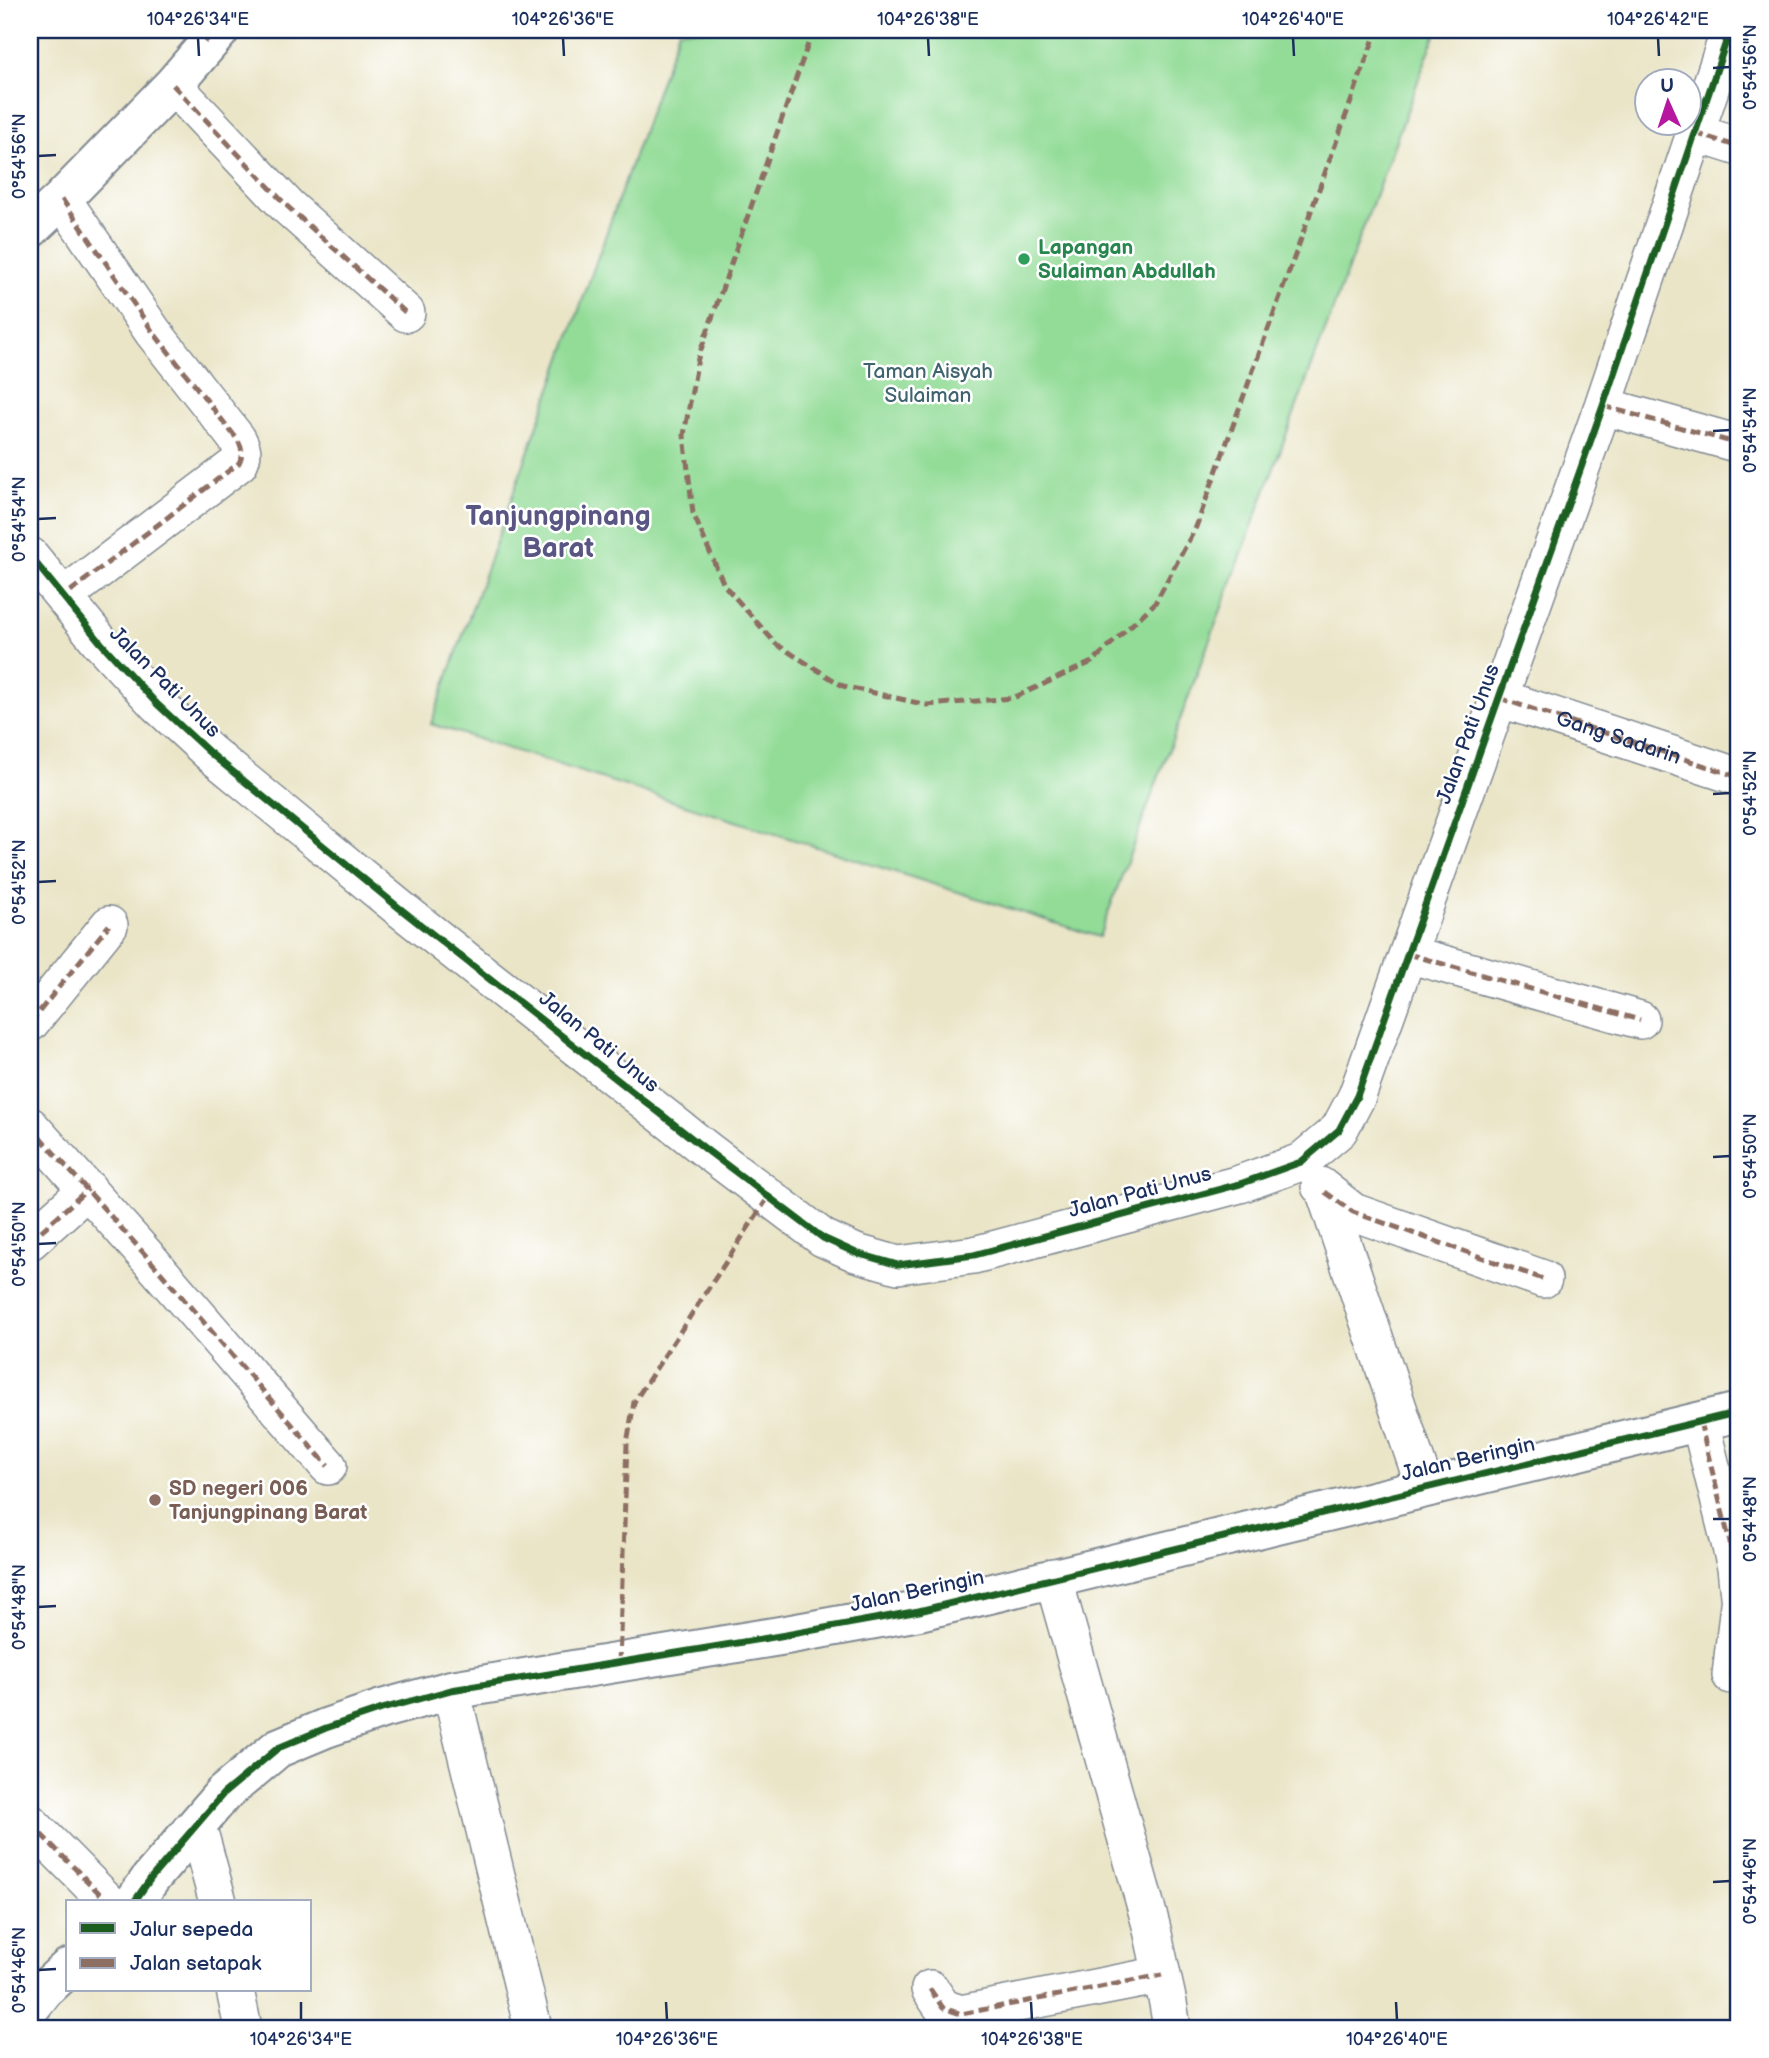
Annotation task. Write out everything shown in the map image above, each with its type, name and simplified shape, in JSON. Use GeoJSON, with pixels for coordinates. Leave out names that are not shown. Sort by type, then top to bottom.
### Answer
{"type":"FeatureCollection","features":[{"type":"Feature","properties":{"kind":"street","name":"Jalan Pati Unus"},"geometry":{"type":"LineString","coordinates":[[1702,112],[1730,30]]}},
{"type":"Feature","properties":{"kind":"street"},"geometry":{"type":"LineString","coordinates":[[30,229],[173,85],[208,34]]}},
{"type":"Feature","properties":{"kind":"street"},"geometry":{"type":"LineString","coordinates":[[173,85],[287,206],[406,313]]}},
{"type":"Feature","properties":{"kind":"street"},"geometry":{"type":"LineString","coordinates":[[1702,135],[1739,147]]}},
{"type":"Feature","properties":{"kind":"street","name":"Jalan Pati Unus"},"geometry":{"type":"LineString","coordinates":[[30,556],[101,643],[148,694],[221,761],[398,907],[823,1238],[856,1253],[898,1265],[974,1255],[1240,1184],[1301,1163],[1339,1130],[1357,1096],[1604,406],[1694,136]]}},
{"type":"Feature","properties":{"kind":"street"},"geometry":{"type":"LineString","coordinates":[[62,199],[153,332],[237,439],[243,456],[239,463],[201,493],[64,596]]}},
{"type":"Feature","properties":{"kind":"street"},"geometry":{"type":"LineString","coordinates":[[1604,406],[1739,444]]}},
{"type":"Feature","properties":{"kind":"street","name":"Gang Sadarin"},"geometry":{"type":"LineString","coordinates":[[1499,698],[1739,777]]}},
{"type":"Feature","properties":{"kind":"street"},"geometry":{"type":"LineString","coordinates":[[30,1023],[109,925]]}},
{"type":"Feature","properties":{"kind":"street"},"geometry":{"type":"LineString","coordinates":[[1408,954],[1640,1020]]}},
{"type":"Feature","properties":{"kind":"street"},"geometry":{"type":"LineString","coordinates":[[30,1126],[328,1466]]}},
{"type":"Feature","properties":{"kind":"street"},"geometry":{"type":"LineString","coordinates":[[1301,1163],[1325,1192],[1353,1212],[1543,1279]]}},
{"type":"Feature","properties":{"kind":"street"},"geometry":{"type":"LineString","coordinates":[[30,1241],[88,1189]]}},
{"type":"Feature","properties":{"kind":"street"},"geometry":{"type":"LineString","coordinates":[[1325,1192],[1425,1488]]}},
{"type":"Feature","properties":{"kind":"street","name":"Jalan Beringin"},"geometry":{"type":"LineString","coordinates":[[142,1890],[223,1794],[278,1748],[382,1709],[451,1690],[786,1636],[919,1611],[1739,1412]]}},
{"type":"Feature","properties":{"kind":"street"},"geometry":{"type":"LineString","coordinates":[[1700,1422],[1736,1567],[1739,1596]]}},
{"type":"Feature","properties":{"kind":"street"},"geometry":{"type":"LineString","coordinates":[[1054,1577],[1151,1925],[1172,2028]]}},
{"type":"Feature","properties":{"kind":"street"},"geometry":{"type":"LineString","coordinates":[[1731,1675],[1739,1604]]}},
{"type":"Feature","properties":{"kind":"street"},"geometry":{"type":"LineString","coordinates":[[451,1690],[533,2028]]}},
{"type":"Feature","properties":{"kind":"street"},"geometry":{"type":"LineString","coordinates":[[30,1823],[105,1900]]}},
{"type":"Feature","properties":{"kind":"street"},"geometry":{"type":"LineString","coordinates":[[190,1831],[201,1839],[217,1900]]}},
{"type":"Feature","properties":{"kind":"street"},"geometry":{"type":"LineString","coordinates":[[30,2008],[44,1990],[66,1970]]}},
{"type":"Feature","properties":{"kind":"street"},"geometry":{"type":"LineString","coordinates":[[930,1989],[943,2008],[961,2014],[1162,1975]]}},
{"type":"Feature","properties":{"kind":"street"},"geometry":{"type":"LineString","coordinates":[[235,1992],[243,2028]]}},
{"type":"Feature","properties":{"kind":"green space","name":"Taman Aisyah Sulaiman"},"geometry":{"type":"Polygon","coordinates":[[[679,30],[1437,30],[1099,937],[431,724],[679,30]]]}},
{"type":"Feature","properties":{"kind":"marked path"},"geometry":{"type":"LineString","coordinates":[[194,30],[208,42]]}},
{"type":"Feature","properties":{"kind":"marked path"},"geometry":{"type":"LineString","coordinates":[[813,30],[698,358],[684,435],[693,513],[724,585],[776,644],[843,686],[927,705],[1013,698],[1092,662],[1155,603],[1196,527],[1377,30]]}},
{"type":"Feature","properties":{"kind":"marked path"},"geometry":{"type":"LineString","coordinates":[[173,85],[287,206],[406,313]]}},
{"type":"Feature","properties":{"kind":"marked path"},"geometry":{"type":"LineString","coordinates":[[1702,135],[1739,147]]}},
{"type":"Feature","properties":{"kind":"marked path"},"geometry":{"type":"LineString","coordinates":[[62,199],[153,332],[237,439],[242,453],[239,463],[64,596]]}},
{"type":"Feature","properties":{"kind":"marked path"},"geometry":{"type":"LineString","coordinates":[[1603,406],[1739,444]]}},
{"type":"Feature","properties":{"kind":"marked path"},"geometry":{"type":"LineString","coordinates":[[1499,698],[1739,777]]}},
{"type":"Feature","properties":{"kind":"marked path"},"geometry":{"type":"LineString","coordinates":[[30,1023],[109,925]]}},
{"type":"Feature","properties":{"kind":"marked path"},"geometry":{"type":"LineString","coordinates":[[1408,954],[1640,1020]]}},
{"type":"Feature","properties":{"kind":"marked path"},"geometry":{"type":"LineString","coordinates":[[30,1126],[328,1466]]}},
{"type":"Feature","properties":{"kind":"marked path"},"geometry":{"type":"LineString","coordinates":[[30,1241],[88,1189]]}},
{"type":"Feature","properties":{"kind":"marked path"},"geometry":{"type":"LineString","coordinates":[[1325,1192],[1353,1212],[1543,1279]]}},
{"type":"Feature","properties":{"kind":"marked path"},"geometry":{"type":"LineString","coordinates":[[619,1663],[627,1444],[634,1402],[769,1196]]}},
{"type":"Feature","properties":{"kind":"marked path"},"geometry":{"type":"LineString","coordinates":[[1700,1422],[1736,1567],[1739,1596]]}},
{"type":"Feature","properties":{"kind":"marked path"},"geometry":{"type":"LineString","coordinates":[[1731,1675],[1739,1604]]}},
{"type":"Feature","properties":{"kind":"marked path"},"geometry":{"type":"LineString","coordinates":[[30,1823],[106,1900]]}},
{"type":"Feature","properties":{"kind":"marked path"},"geometry":{"type":"LineString","coordinates":[[930,1989],[943,2008],[961,2014],[1162,1975]]}},
{"type":"Feature","properties":{"kind":"cycle path"},"geometry":{"type":"LineString","coordinates":[[30,556],[101,643],[157,704],[210,753],[398,907],[823,1238],[856,1253],[898,1265],[974,1255],[1240,1184],[1301,1162],[1339,1130],[1357,1096],[1603,406],[1730,30]]}},
{"type":"Feature","properties":{"kind":"cycle path"},"geometry":{"type":"LineString","coordinates":[[135,1900],[223,1794],[278,1748],[382,1709],[451,1690],[919,1611],[1739,1412]]}},
{"type":"Feature","properties":{"kind":"place","name":"Lapangan Sulaiman Abdullah"},"geometry":{"type":"Point","coordinates":[1024,259]}},
{"type":"Feature","properties":{"kind":"place","name":"SD negeri 006 Tanjungpinang Barat"},"geometry":{"type":"Point","coordinates":[155,1500]}},
{"type":"Feature","properties":{"kind":"district","name":"Tanjungpinang Barat"},"geometry":{"type":"Point","coordinates":[558,532]}}]}
